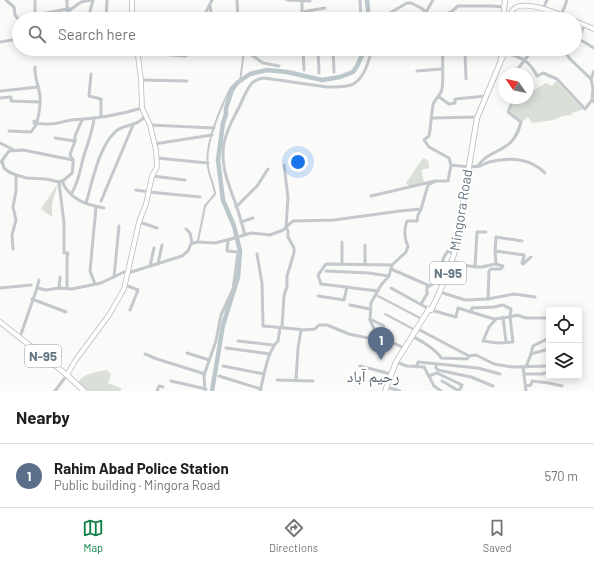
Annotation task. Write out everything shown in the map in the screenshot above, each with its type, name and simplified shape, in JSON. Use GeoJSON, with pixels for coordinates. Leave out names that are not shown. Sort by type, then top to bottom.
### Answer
{"type":"FeatureCollection","features":[{"type":"Feature","properties":{"kind":"main road"},"geometry":{"type":"LineString","coordinates":[[132,0],[132,12]]}},
{"type":"Feature","properties":{"kind":"main road"},"geometry":{"type":"LineString","coordinates":[[503,12],[505,0]]}},
{"type":"Feature","properties":{"kind":"main road"},"geometry":{"type":"LineString","coordinates":[[511,12],[520,6],[544,9],[550,12]]}},
{"type":"Feature","properties":{"kind":"main road"},"geometry":{"type":"LineString","coordinates":[[584,25],[594,29]]}},
{"type":"Feature","properties":{"kind":"main road"},"geometry":{"type":"LineString","coordinates":[[67,375],[109,315],[124,285],[127,278],[139,222],[146,204],[152,176],[157,167],[157,158],[150,125],[142,108],[138,56]]}},
{"type":"Feature","properties":{"kind":"main road","name":"Mingora Road"},"geometry":{"type":"LineString","coordinates":[[385,389],[396,362],[440,292],[455,254],[468,167],[478,116],[503,56]]}},
{"type":"Feature","properties":{"kind":"main road","name":"N-95"},"geometry":{"type":"LineString","coordinates":[[0,322],[67,375],[84,391]]}},
{"type":"Feature","properties":{"kind":"street"},"geometry":{"type":"LineString","coordinates":[[6,0],[14,8],[15,12]]}},
{"type":"Feature","properties":{"kind":"street"},"geometry":{"type":"LineString","coordinates":[[35,0],[35,12]]}},
{"type":"Feature","properties":{"kind":"street"},"geometry":{"type":"LineString","coordinates":[[67,0],[67,7],[70,10]]}},
{"type":"Feature","properties":{"kind":"street"},"geometry":{"type":"LineString","coordinates":[[67,12],[81,2],[92,0],[89,12]]}},
{"type":"Feature","properties":{"kind":"street"},"geometry":{"type":"LineString","coordinates":[[106,12],[107,0]]}},
{"type":"Feature","properties":{"kind":"street"},"geometry":{"type":"LineString","coordinates":[[206,12],[212,0]]}},
{"type":"Feature","properties":{"kind":"street"},"geometry":{"type":"LineString","coordinates":[[237,0],[238,12]]}},
{"type":"Feature","properties":{"kind":"street"},"geometry":{"type":"LineString","coordinates":[[287,0],[310,1]]}},
{"type":"Feature","properties":{"kind":"street"},"geometry":{"type":"LineString","coordinates":[[360,0],[361,12]]}},
{"type":"Feature","properties":{"kind":"street"},"geometry":{"type":"LineString","coordinates":[[391,12],[407,3],[411,3],[426,12],[433,0]]}},
{"type":"Feature","properties":{"kind":"street"},"geometry":{"type":"LineString","coordinates":[[544,9],[547,0]]}},
{"type":"Feature","properties":{"kind":"street"},"geometry":{"type":"LineString","coordinates":[[563,12],[567,0]]}},
{"type":"Feature","properties":{"kind":"street"},"geometry":{"type":"LineString","coordinates":[[302,1],[302,12],[325,8]]}},
{"type":"Feature","properties":{"kind":"street"},"geometry":{"type":"LineString","coordinates":[[210,6],[211,12]]}},
{"type":"Feature","properties":{"kind":"street"},"geometry":{"type":"LineString","coordinates":[[451,12],[458,6],[493,6],[503,8]]}},
{"type":"Feature","properties":{"kind":"street"},"geometry":{"type":"LineString","coordinates":[[51,12],[67,9],[70,10]]}},
{"type":"Feature","properties":{"kind":"street"},"geometry":{"type":"LineString","coordinates":[[582,31],[584,25]]}},
{"type":"Feature","properties":{"kind":"street"},"geometry":{"type":"LineString","coordinates":[[0,42],[12,40]]}},
{"type":"Feature","properties":{"kind":"street"},"geometry":{"type":"LineString","coordinates":[[582,41],[594,48]]}},
{"type":"Feature","properties":{"kind":"street"},"geometry":{"type":"LineString","coordinates":[[198,242],[205,206],[215,194],[214,185],[208,168],[212,135],[231,87],[240,82],[243,56]]}},
{"type":"Feature","properties":{"kind":"street"},"geometry":{"type":"LineString","coordinates":[[252,56],[263,64],[279,66]]}},
{"type":"Feature","properties":{"kind":"street"},"geometry":{"type":"LineString","coordinates":[[303,56],[304,70]]}},
{"type":"Feature","properties":{"kind":"street"},"geometry":{"type":"LineString","coordinates":[[318,56],[319,73]]}},
{"type":"Feature","properties":{"kind":"street"},"geometry":{"type":"LineString","coordinates":[[333,56],[334,72]]}},
{"type":"Feature","properties":{"kind":"street"},"geometry":{"type":"LineString","coordinates":[[244,235],[227,183],[223,147],[226,134],[250,84],[256,79],[264,78],[327,87],[354,84],[364,70],[369,56]]}},
{"type":"Feature","properties":{"kind":"street"},"geometry":{"type":"LineString","coordinates":[[371,196],[436,181],[448,181],[451,165],[449,158],[429,147],[424,140],[429,136],[430,124],[433,118],[433,104],[442,89],[442,56]]}},
{"type":"Feature","properties":{"kind":"street"},"geometry":{"type":"LineString","coordinates":[[465,56],[466,79]]}},
{"type":"Feature","properties":{"kind":"street"},"geometry":{"type":"LineString","coordinates":[[517,56],[526,60],[532,66],[537,76],[543,73],[557,79],[585,109],[593,101],[594,88],[591,79],[568,56]]}},
{"type":"Feature","properties":{"kind":"street"},"geometry":{"type":"LineString","coordinates":[[519,68],[529,56]]}},
{"type":"Feature","properties":{"kind":"street"},"geometry":{"type":"LineString","coordinates":[[34,123],[34,121],[37,122],[40,111],[40,96],[35,75],[35,67]]}},
{"type":"Feature","properties":{"kind":"street"},"geometry":{"type":"LineString","coordinates":[[417,71],[442,69]]}},
{"type":"Feature","properties":{"kind":"street"},"geometry":{"type":"LineString","coordinates":[[591,79],[594,71]]}},
{"type":"Feature","properties":{"kind":"street"},"geometry":{"type":"LineString","coordinates":[[91,74],[89,96],[101,99],[101,116]]}},
{"type":"Feature","properties":{"kind":"street"},"geometry":{"type":"LineString","coordinates":[[141,80],[187,81]]}},
{"type":"Feature","properties":{"kind":"street"},"geometry":{"type":"LineString","coordinates":[[1,91],[38,87]]}},
{"type":"Feature","properties":{"kind":"street"},"geometry":{"type":"LineString","coordinates":[[438,97],[448,104],[455,103],[455,98],[486,96]]}},
{"type":"Feature","properties":{"kind":"street"},"geometry":{"type":"LineString","coordinates":[[0,98],[11,97],[12,101],[39,102]]}},
{"type":"Feature","properties":{"kind":"street"},"geometry":{"type":"LineString","coordinates":[[478,166],[482,160],[510,143],[517,136],[521,122],[508,112],[511,104]]}},
{"type":"Feature","properties":{"kind":"street"},"geometry":{"type":"LineString","coordinates":[[34,123],[49,124],[71,120],[82,120],[120,114],[142,108]]}},
{"type":"Feature","properties":{"kind":"street"},"geometry":{"type":"LineString","coordinates":[[86,203],[101,153],[105,145],[118,130],[141,121],[145,116]]}},
{"type":"Feature","properties":{"kind":"street"},"geometry":{"type":"LineString","coordinates":[[433,118],[478,116]]}},
{"type":"Feature","properties":{"kind":"street"},"geometry":{"type":"LineString","coordinates":[[71,194],[80,175],[85,152],[94,126],[94,118]]}},
{"type":"Feature","properties":{"kind":"street"},"geometry":{"type":"LineString","coordinates":[[73,160],[23,150],[14,150],[9,152],[1,162],[4,168],[16,175],[27,178],[61,181],[72,173],[73,160],[70,155],[76,141],[75,136],[82,120]]}},
{"type":"Feature","properties":{"kind":"street"},"geometry":{"type":"LineString","coordinates":[[9,131],[31,132],[36,125],[34,123]]}},
{"type":"Feature","properties":{"kind":"street"},"geometry":{"type":"LineString","coordinates":[[101,201],[133,125]]}},
{"type":"Feature","properties":{"kind":"street"},"geometry":{"type":"LineString","coordinates":[[150,125],[214,128]]}},
{"type":"Feature","properties":{"kind":"street"},"geometry":{"type":"LineString","coordinates":[[154,144],[212,135]]}},
{"type":"Feature","properties":{"kind":"street"},"geometry":{"type":"LineString","coordinates":[[55,138],[76,141]]}},
{"type":"Feature","properties":{"kind":"street"},"geometry":{"type":"LineString","coordinates":[[0,143],[14,150]]}},
{"type":"Feature","properties":{"kind":"street"},"geometry":{"type":"LineString","coordinates":[[157,158],[208,163]]}},
{"type":"Feature","properties":{"kind":"street"},"geometry":{"type":"LineString","coordinates":[[451,165],[468,167],[478,166],[488,162],[510,158],[526,161],[541,169],[545,173]]}},
{"type":"Feature","properties":{"kind":"street"},"geometry":{"type":"LineString","coordinates":[[219,376],[261,390],[270,354],[274,345],[278,341],[284,313],[282,307],[287,276],[294,253],[294,248],[288,237],[288,231],[286,228],[288,197],[284,165]]}},
{"type":"Feature","properties":{"kind":"street"},"geometry":{"type":"LineString","coordinates":[[236,207],[258,186],[268,169]]}},
{"type":"Feature","properties":{"kind":"street"},"geometry":{"type":"LineString","coordinates":[[13,249],[12,235],[16,220],[13,206],[16,191],[16,175]]}},
{"type":"Feature","properties":{"kind":"street"},"geometry":{"type":"LineString","coordinates":[[152,176],[185,180]]}},
{"type":"Feature","properties":{"kind":"street"},"geometry":{"type":"LineString","coordinates":[[61,181],[76,200],[96,207],[104,208]]}},
{"type":"Feature","properties":{"kind":"street"},"geometry":{"type":"LineString","coordinates":[[61,181],[64,223],[64,253],[68,253],[67,288]]}},
{"type":"Feature","properties":{"kind":"street"},"geometry":{"type":"LineString","coordinates":[[376,340],[377,335],[370,319],[372,300],[384,280],[389,276],[392,267],[407,251],[408,246],[405,240],[404,226],[407,221],[418,221],[418,215],[428,185],[436,181]]}},
{"type":"Feature","properties":{"kind":"street"},"geometry":{"type":"LineString","coordinates":[[136,190],[200,197]]}},
{"type":"Feature","properties":{"kind":"street"},"geometry":{"type":"LineString","coordinates":[[94,284],[90,271],[96,207]]}},
{"type":"Feature","properties":{"kind":"street"},"geometry":{"type":"LineString","coordinates":[[192,243],[215,243],[251,233],[270,235],[286,228],[293,221],[334,220],[421,209]]}},
{"type":"Feature","properties":{"kind":"street"},"geometry":{"type":"LineString","coordinates":[[241,222],[253,218]]}},
{"type":"Feature","properties":{"kind":"street"},"geometry":{"type":"LineString","coordinates":[[139,222],[157,228]]}},
{"type":"Feature","properties":{"kind":"street"},"geometry":{"type":"LineString","coordinates":[[114,277],[119,226]]}},
{"type":"Feature","properties":{"kind":"street"},"geometry":{"type":"LineString","coordinates":[[37,288],[46,290],[105,282],[124,272],[128,273],[182,256],[192,243],[190,233],[186,229]]}},
{"type":"Feature","properties":{"kind":"street"},"geometry":{"type":"LineString","coordinates":[[475,267],[477,232],[486,232]]}},
{"type":"Feature","properties":{"kind":"street"},"geometry":{"type":"LineString","coordinates":[[496,264],[496,237],[522,241]]}},
{"type":"Feature","properties":{"kind":"street"},"geometry":{"type":"LineString","coordinates":[[172,381],[206,390],[205,374],[216,341],[221,314],[233,289],[235,280],[238,252],[227,251],[230,239]]}},
{"type":"Feature","properties":{"kind":"street"},"geometry":{"type":"LineString","coordinates":[[342,242],[342,263]]}},
{"type":"Feature","properties":{"kind":"street"},"geometry":{"type":"LineString","coordinates":[[158,264],[162,245]]}},
{"type":"Feature","properties":{"kind":"street"},"geometry":{"type":"LineString","coordinates":[[365,245],[365,264]]}},
{"type":"Feature","properties":{"kind":"street"},"geometry":{"type":"LineString","coordinates":[[150,266],[154,248]]}},
{"type":"Feature","properties":{"kind":"street"},"geometry":{"type":"LineString","coordinates":[[495,250],[524,255],[523,264],[532,257]]}},
{"type":"Feature","properties":{"kind":"street"},"geometry":{"type":"LineString","coordinates":[[421,304],[427,294],[427,287],[441,275],[443,260],[448,251],[455,254]]}},
{"type":"Feature","properties":{"kind":"street"},"geometry":{"type":"LineString","coordinates":[[257,254],[262,283],[264,326],[301,330],[315,329],[319,325],[326,325],[349,334],[396,344],[404,348]]}},
{"type":"Feature","properties":{"kind":"street"},"geometry":{"type":"LineString","coordinates":[[452,262],[475,267],[485,267],[496,264],[503,266],[501,269],[491,269],[489,271],[488,300]]}},
{"type":"Feature","properties":{"kind":"street"},"geometry":{"type":"LineString","coordinates":[[378,291],[321,284],[318,275],[326,264],[365,264],[392,267],[430,286]]}},
{"type":"Feature","properties":{"kind":"street"},"geometry":{"type":"LineString","coordinates":[[326,271],[369,273],[389,276]]}},
{"type":"Feature","properties":{"kind":"street"},"geometry":{"type":"LineString","coordinates":[[60,277],[60,288]]}},
{"type":"Feature","properties":{"kind":"street"},"geometry":{"type":"LineString","coordinates":[[20,337],[39,280]]}},
{"type":"Feature","properties":{"kind":"street"},"geometry":{"type":"LineString","coordinates":[[0,288],[31,285]]}},
{"type":"Feature","properties":{"kind":"street"},"geometry":{"type":"LineString","coordinates":[[124,285],[138,290],[130,310]]}},
{"type":"Feature","properties":{"kind":"street"},"geometry":{"type":"LineString","coordinates":[[318,296],[344,300],[347,287]]}},
{"type":"Feature","properties":{"kind":"street"},"geometry":{"type":"LineString","coordinates":[[391,288],[430,309],[456,317],[458,308],[496,320]]}},
{"type":"Feature","properties":{"kind":"street"},"geometry":{"type":"LineString","coordinates":[[440,292],[465,300],[488,300],[514,294],[535,297]]}},
{"type":"Feature","properties":{"kind":"street"},"geometry":{"type":"LineString","coordinates":[[376,295],[422,319]]}},
{"type":"Feature","properties":{"kind":"street"},"geometry":{"type":"LineString","coordinates":[[32,299],[66,312]]}},
{"type":"Feature","properties":{"kind":"street"},"geometry":{"type":"LineString","coordinates":[[350,305],[370,309]]}},
{"type":"Feature","properties":{"kind":"street"},"geometry":{"type":"LineString","coordinates":[[472,312],[472,308],[503,305],[511,310],[510,317],[513,342],[498,343],[483,341],[489,327],[496,320],[503,317],[510,317],[517,316],[526,318],[546,318]]}},
{"type":"Feature","properties":{"kind":"street"},"geometry":{"type":"LineString","coordinates":[[385,314],[469,356]]}},
{"type":"Feature","properties":{"kind":"street"},"geometry":{"type":"LineString","coordinates":[[503,317],[506,342]]}},
{"type":"Feature","properties":{"kind":"street"},"geometry":{"type":"LineString","coordinates":[[370,319],[384,326]]}},
{"type":"Feature","properties":{"kind":"street"},"geometry":{"type":"LineString","coordinates":[[296,380],[298,342],[301,330]]}},
{"type":"Feature","properties":{"kind":"street"},"geometry":{"type":"LineString","coordinates":[[411,336],[425,342],[439,354],[441,358],[467,359],[469,356],[476,355],[494,364],[512,368],[546,366]]}},
{"type":"Feature","properties":{"kind":"street"},"geometry":{"type":"LineString","coordinates":[[526,391],[524,374],[525,367],[532,354],[533,346],[546,340]]}},
{"type":"Feature","properties":{"kind":"street"},"geometry":{"type":"LineString","coordinates":[[238,341],[274,345]]}},
{"type":"Feature","properties":{"kind":"street"},"geometry":{"type":"LineString","coordinates":[[226,348],[270,354]]}},
{"type":"Feature","properties":{"kind":"street"},"geometry":{"type":"LineString","coordinates":[[532,354],[546,350]]}},
{"type":"Feature","properties":{"kind":"street"},"geometry":{"type":"LineString","coordinates":[[187,353],[209,360]]}},
{"type":"Feature","properties":{"kind":"street"},"geometry":{"type":"LineString","coordinates":[[145,354],[205,374]]}},
{"type":"Feature","properties":{"kind":"street"},"geometry":{"type":"LineString","coordinates":[[396,362],[416,367],[424,367],[434,386],[439,390]]}},
{"type":"Feature","properties":{"kind":"street"},"geometry":{"type":"LineString","coordinates":[[416,367],[418,362],[478,368],[500,374]]}},
{"type":"Feature","properties":{"kind":"street"},"geometry":{"type":"LineString","coordinates":[[436,365],[438,370],[471,377],[493,386]]}},
{"type":"Feature","properties":{"kind":"street"},"geometry":{"type":"LineString","coordinates":[[223,366],[264,374]]}},
{"type":"Feature","properties":{"kind":"street"},"geometry":{"type":"LineString","coordinates":[[360,366],[391,374]]}},
{"type":"Feature","properties":{"kind":"street"},"geometry":{"type":"LineString","coordinates":[[429,376],[437,373],[462,385],[459,391],[442,381]]}},
{"type":"Feature","properties":{"kind":"street"},"geometry":{"type":"LineString","coordinates":[[524,374],[546,373]]}},
{"type":"Feature","properties":{"kind":"street"},"geometry":{"type":"LineString","coordinates":[[55,391],[67,375]]}},
{"type":"Feature","properties":{"kind":"street"},"geometry":{"type":"LineString","coordinates":[[276,380],[314,382]]}},
{"type":"Feature","properties":{"kind":"street"},"geometry":{"type":"LineString","coordinates":[[526,386],[531,384],[532,381],[562,386]]}},
{"type":"Feature","properties":{"kind":"street"},"geometry":{"type":"LineString","coordinates":[[157,391],[159,386],[163,387]]}},
{"type":"Feature","properties":{"kind":"street"},"geometry":{"type":"LineString","coordinates":[[385,389],[400,391]]}},
{"type":"Feature","properties":{"kind":"shaded area"},"geometry":{"type":"Polygon","coordinates":[[[556,81],[583,109],[572,113],[572,115],[563,116],[554,120],[532,123],[528,117],[522,122],[509,112],[512,104],[534,104],[534,90],[546,83],[552,86],[556,81]]]}},
{"type":"Feature","properties":{"kind":"shaded area"},"geometry":{"type":"Polygon","coordinates":[[[423,158],[428,160],[429,168],[421,170],[424,182],[410,186],[406,183],[423,158]]]}},
{"type":"Feature","properties":{"kind":"shaded area"},"geometry":{"type":"Polygon","coordinates":[[[58,183],[52,204],[52,217],[41,209],[58,183]]]}},
{"type":"Feature","properties":{"kind":"shaded area"},"geometry":{"type":"Polygon","coordinates":[[[107,370],[111,374],[108,383],[121,388],[121,391],[88,391],[78,382],[87,375],[107,370]]]}},
{"type":"Feature","properties":{"kind":"waterway"},"geometry":{"type":"LineString","coordinates":[[367,0],[368,12]]}},
{"type":"Feature","properties":{"kind":"waterway"},"geometry":{"type":"LineString","coordinates":[[212,391],[223,325],[238,277],[240,251],[234,226],[223,200],[218,160],[223,123],[232,90],[237,83],[250,74],[267,70],[287,72],[322,80],[340,77],[353,72],[362,56]]}},
{"type":"Feature","properties":{"kind":"place","name":"Rahim Abad Police Station"},"geometry":{"type":"Point","coordinates":[381,360]}},
{"type":"Feature","properties":{"kind":"district","name":"رحیم آباد"},"geometry":{"type":"Point","coordinates":[373,376]}}]}
